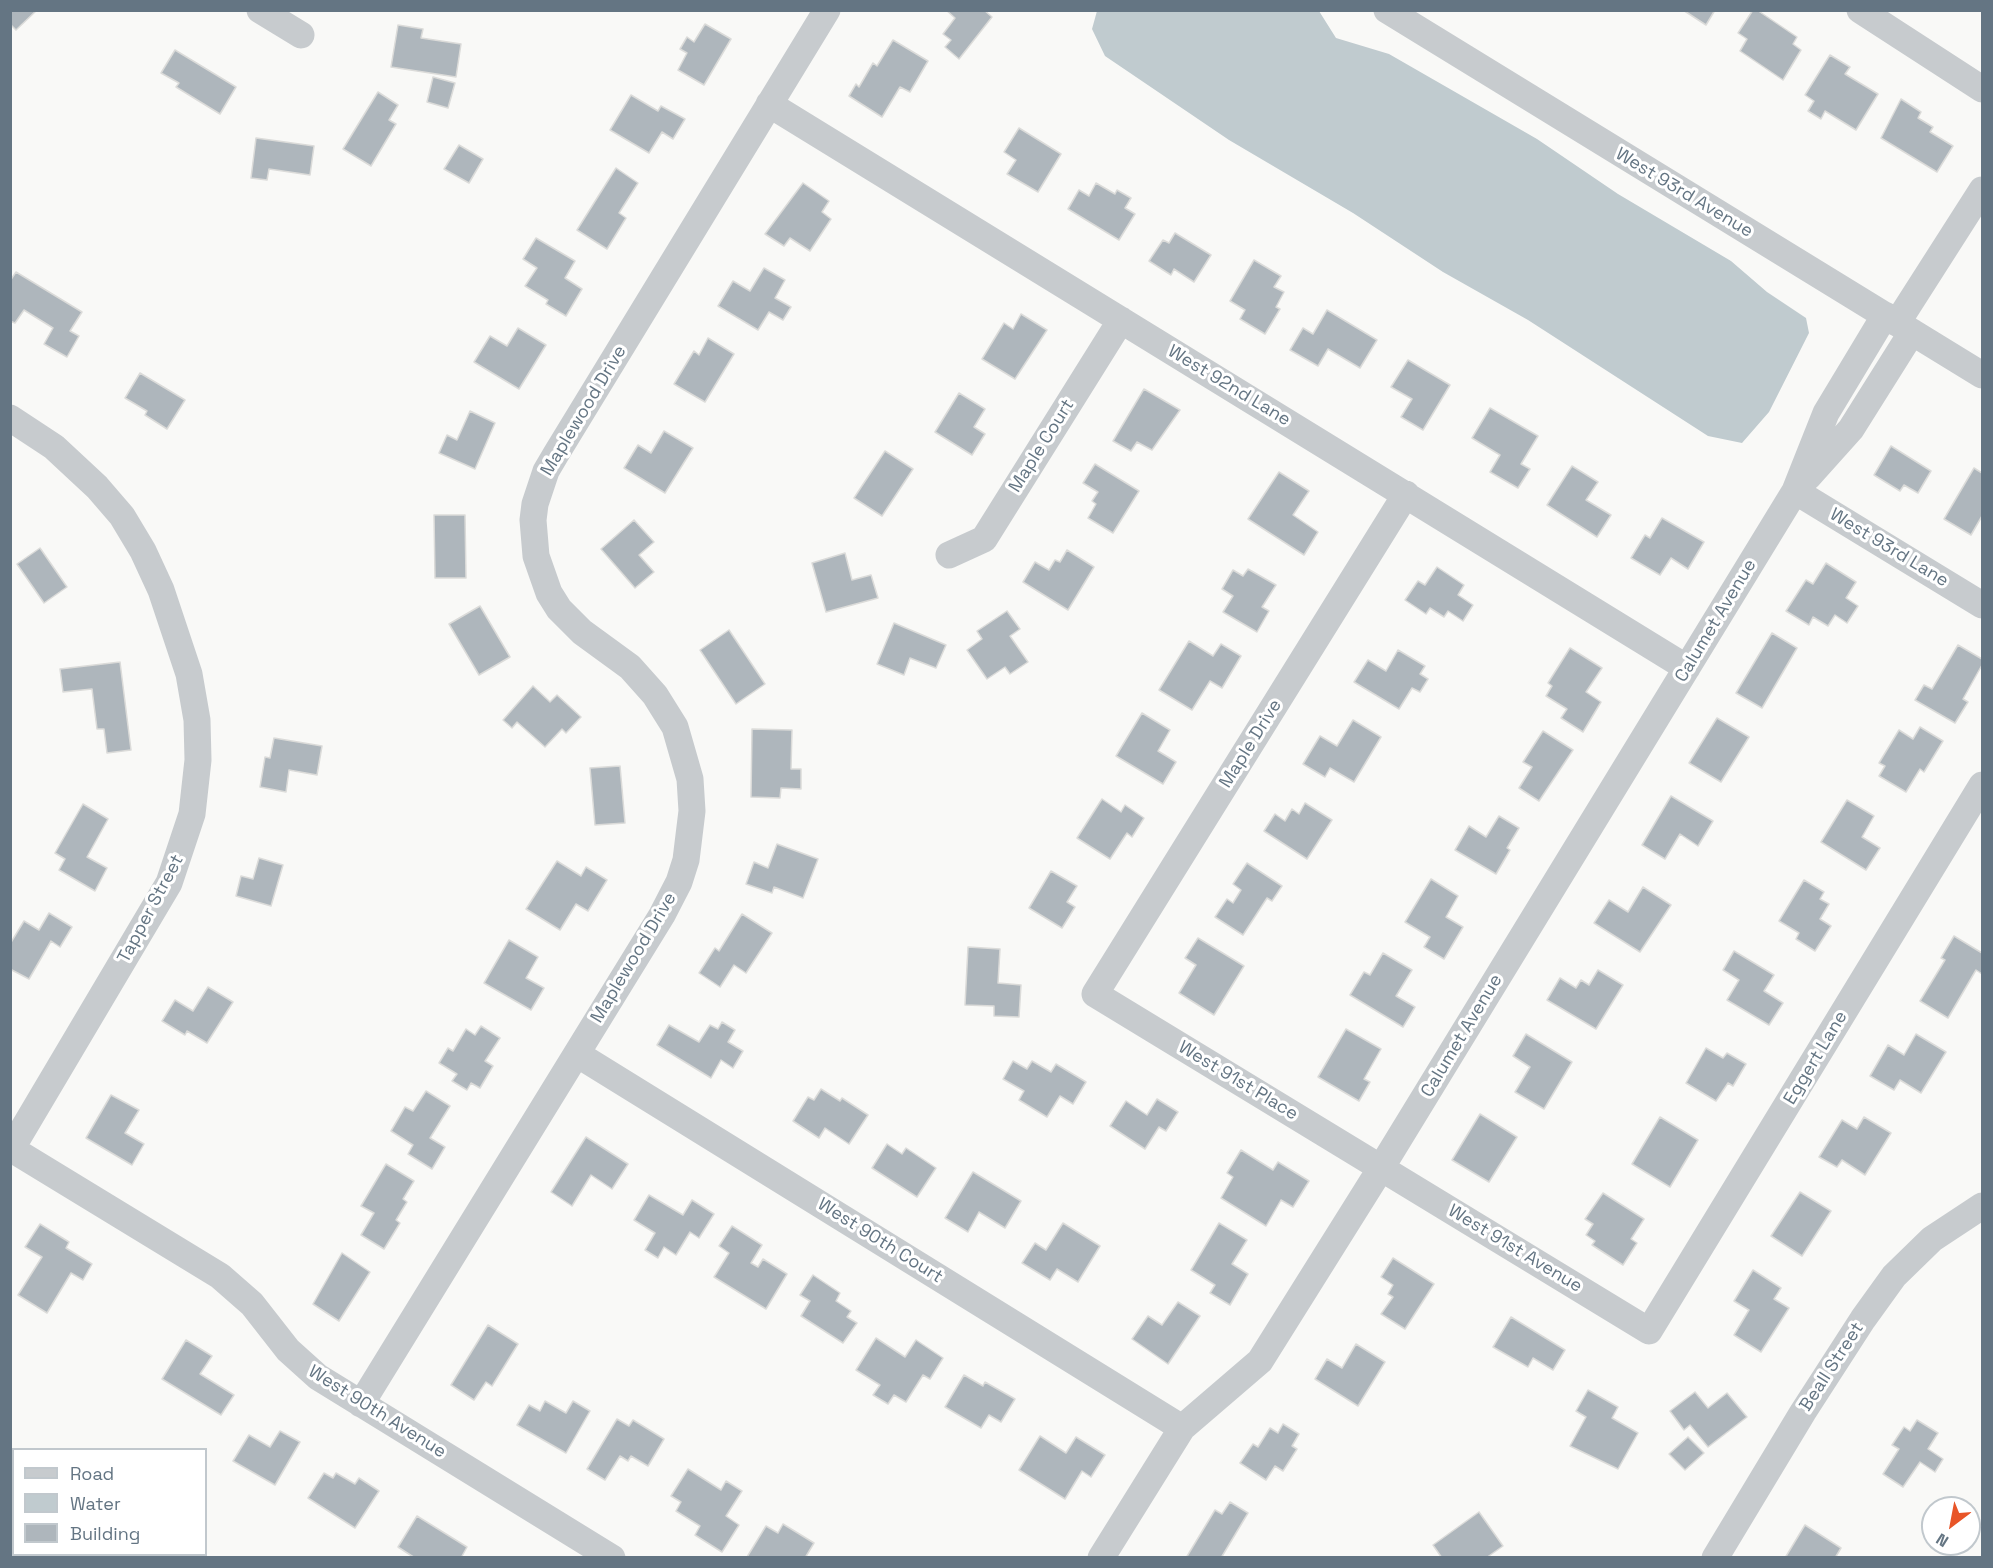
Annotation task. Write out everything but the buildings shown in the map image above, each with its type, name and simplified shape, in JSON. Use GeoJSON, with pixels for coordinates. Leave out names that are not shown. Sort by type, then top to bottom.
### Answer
{"type":"FeatureCollection","features":[{"type":"Feature","properties":{"kind":"street"},"geometry":{"type":"LineString","coordinates":[[260,10],[301,35]]}},
{"type":"Feature","properties":{"kind":"street","name":"Maplewood Drive"},"geometry":{"type":"LineString","coordinates":[[361,1404],[662,915],[679,882],[688,845],[691,796],[681,743],[675,727],[655,694],[630,667],[571,621],[549,593],[536,556],[533,520],[535,504],[546,471],[827,10]]}},
{"type":"Feature","properties":{"kind":"street","name":"West 93rd Avenue"},"geometry":{"type":"LineString","coordinates":[[1387,10],[1983,375]]}},
{"type":"Feature","properties":{"kind":"street"},"geometry":{"type":"LineString","coordinates":[[1860,10],[1983,89]]}},
{"type":"Feature","properties":{"kind":"street","name":"West 92nd Lane"},"geometry":{"type":"LineString","coordinates":[[769,104],[1687,668]]}},
{"type":"Feature","properties":{"kind":"street","name":"Calumet Avenue"},"geometry":{"type":"LineString","coordinates":[[1101,1557],[1182,1428],[1260,1360],[1381,1168],[1795,491],[1826,413],[1898,323],[1983,190]]}},
{"type":"Feature","properties":{"kind":"street","name":"Maple Court"},"geometry":{"type":"LineString","coordinates":[[949,555],[984,539],[1121,320]]}},
{"type":"Feature","properties":{"kind":"street","name":"Tapper Street"},"geometry":{"type":"LineString","coordinates":[[10,418],[54,447],[97,487],[122,516],[138,541],[162,590],[189,674],[197,720],[198,760],[192,814],[169,883],[11,1149]]}},
{"type":"Feature","properties":{"kind":"street","name":"West 93rd Lane"},"geometry":{"type":"LineString","coordinates":[[1795,491],[1983,605]]}},
{"type":"Feature","properties":{"kind":"street","name":"Maple Drive"},"geometry":{"type":"LineString","coordinates":[[1095,994],[1406,494]]}},
{"type":"Feature","properties":{"kind":"street","name":"Eggert Lane"},"geometry":{"type":"LineString","coordinates":[[1649,1331],[1983,785]]}},
{"type":"Feature","properties":{"kind":"street","name":"West 91st Place"},"geometry":{"type":"LineString","coordinates":[[1095,994],[1381,1168]]}},
{"type":"Feature","properties":{"kind":"street","name":"West 90th Court"},"geometry":{"type":"LineString","coordinates":[[577,1054],[1182,1428]]}},
{"type":"Feature","properties":{"kind":"street","name":"West 90th Avenue"},"geometry":{"type":"LineString","coordinates":[[11,1149],[220,1276],[252,1304],[301,1364],[361,1404],[612,1557]]}},
{"type":"Feature","properties":{"kind":"street","name":"West 91st Avenue"},"geometry":{"type":"LineString","coordinates":[[1381,1168],[1649,1331]]}},
{"type":"Feature","properties":{"kind":"street","name":"Beall Street"},"geometry":{"type":"LineString","coordinates":[[1715,1557],[1827,1375],[1894,1276],[1932,1239],[1983,1206]]}},
{"type":"Feature","properties":{"kind":"shaded area"},"geometry":{"type":"Polygon","coordinates":[[[174,1556],[176,1557],[33,1557],[174,1556]]]}},
{"type":"Feature","properties":{"kind":"water"},"geometry":{"type":"Polygon","coordinates":[[[1097,11],[1319,11],[1336,38],[1389,54],[1537,139],[1618,194],[1731,261],[1767,292],[1806,318],[1809,333],[1769,412],[1742,443],[1708,436],[1528,320],[1443,272],[1353,213],[1229,140],[1105,56],[1092,29],[1097,11]]]}}]}
